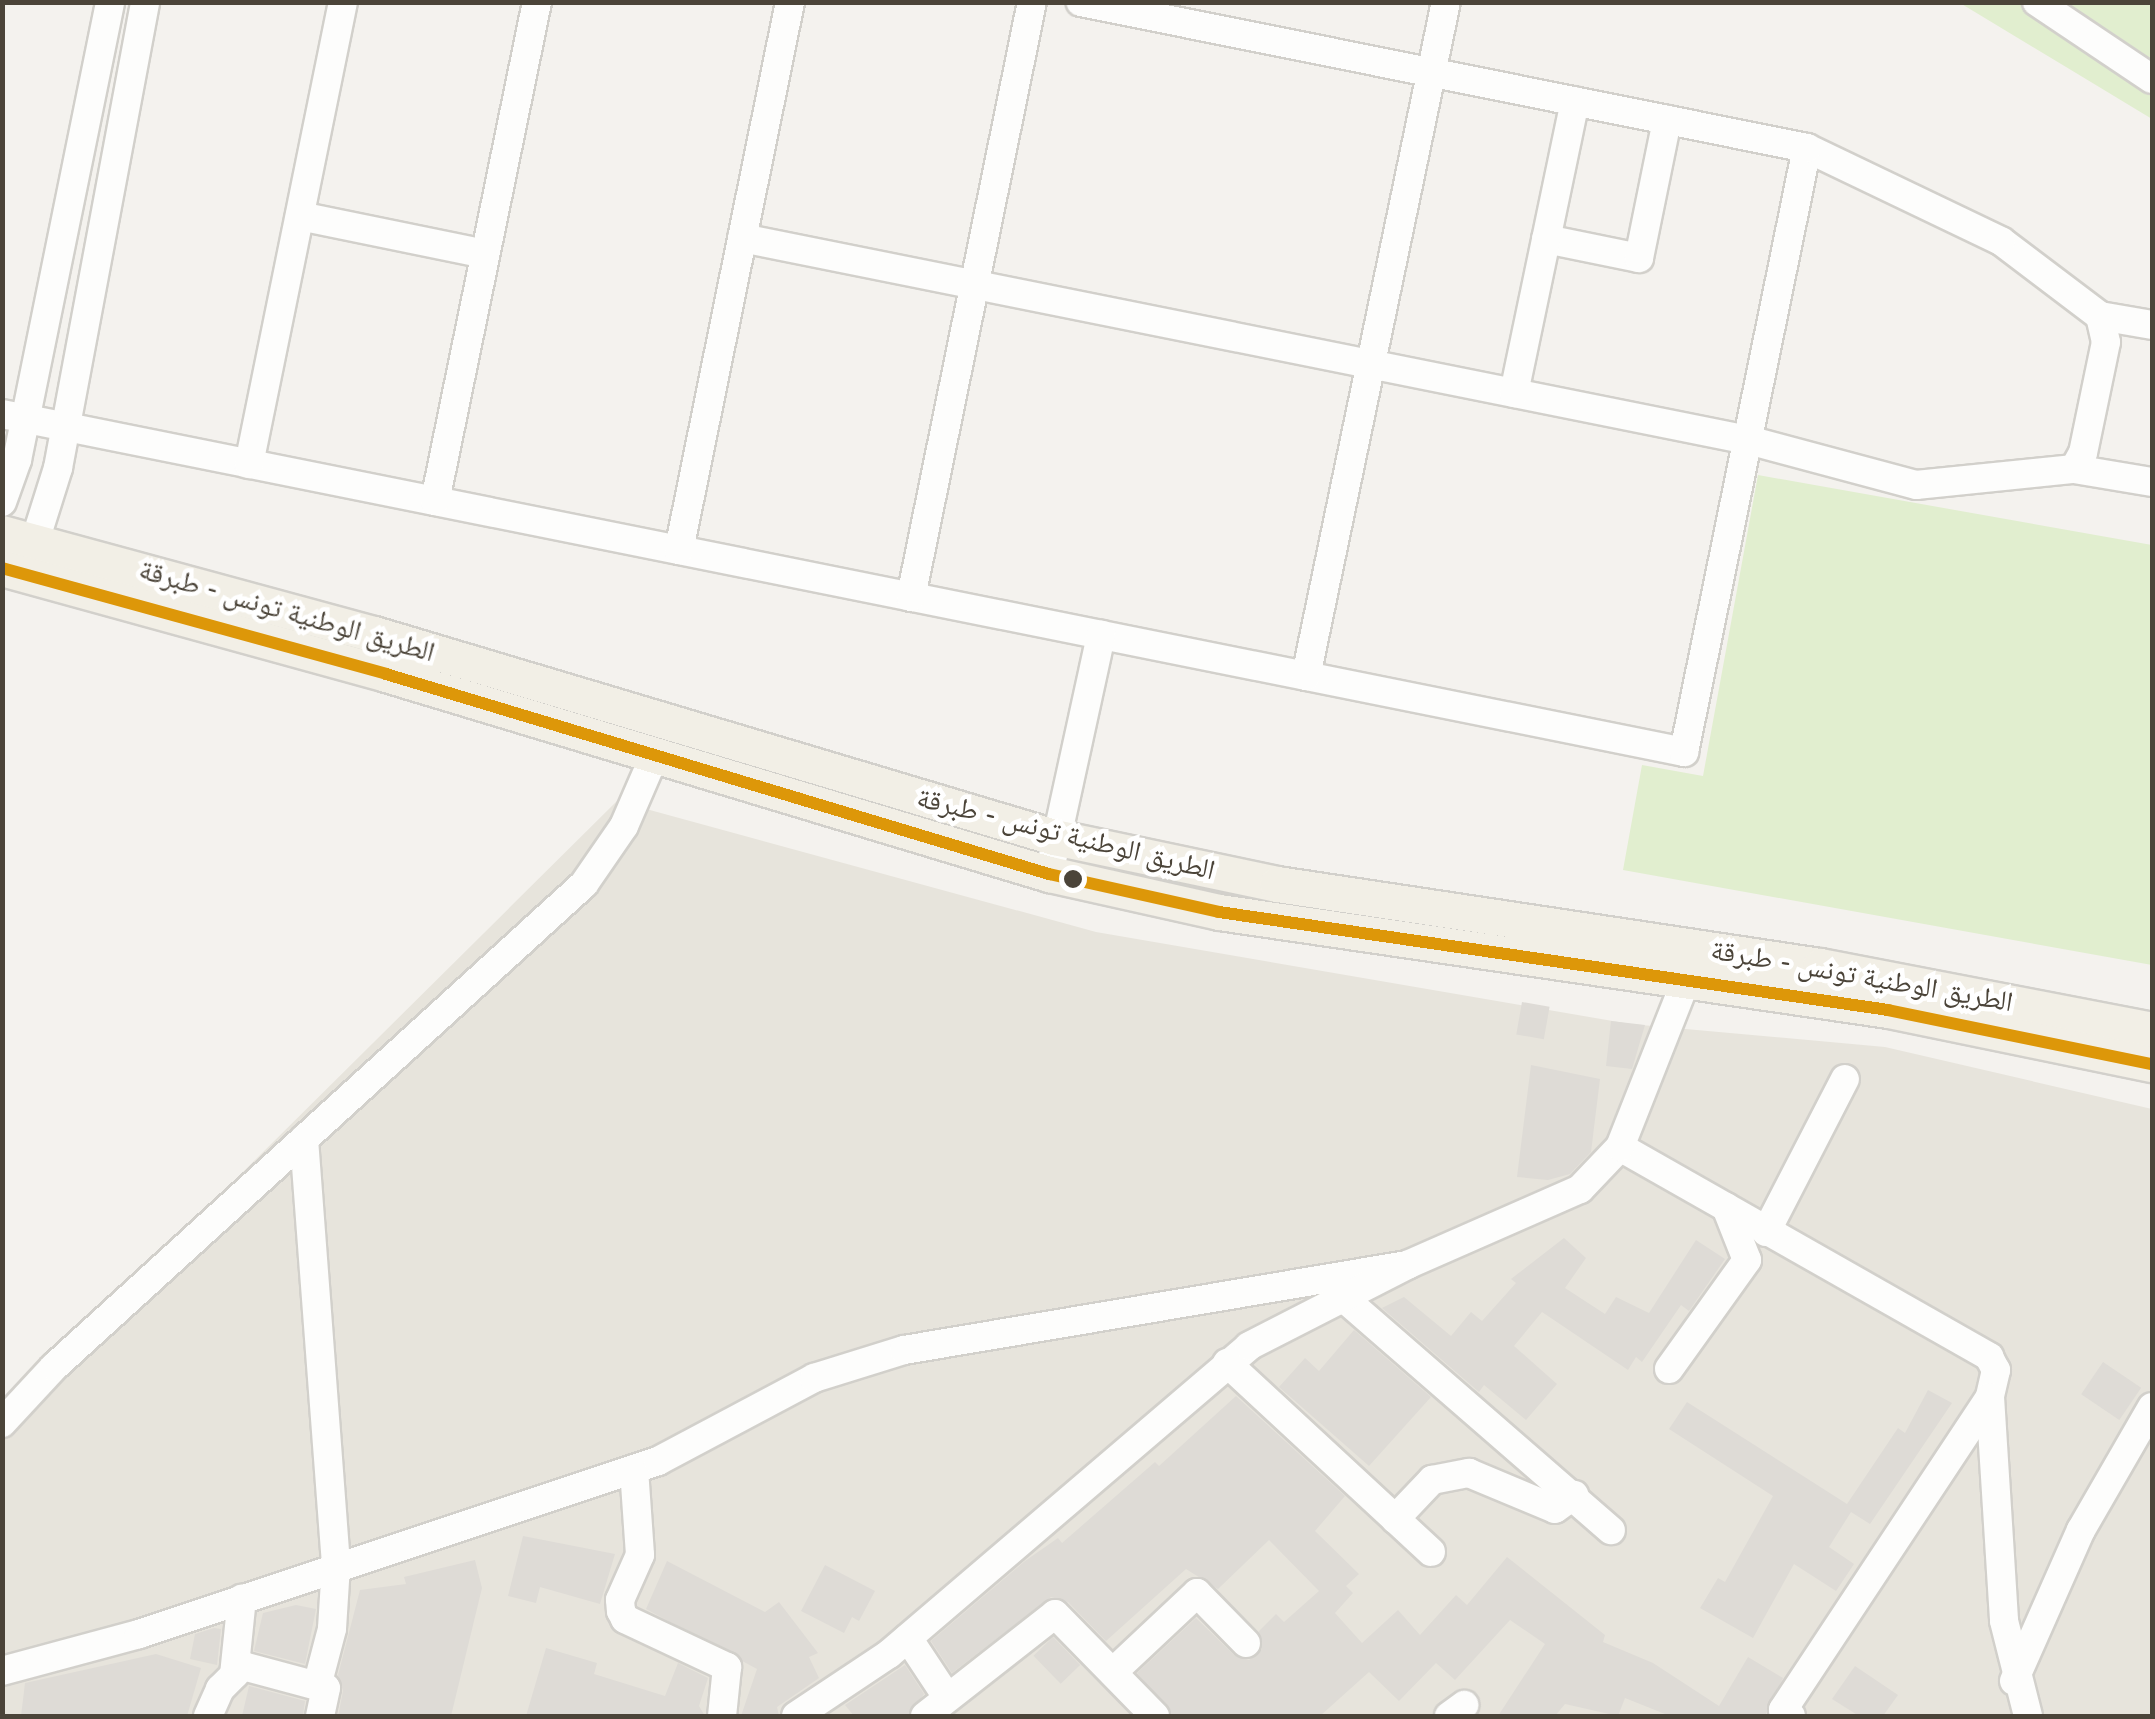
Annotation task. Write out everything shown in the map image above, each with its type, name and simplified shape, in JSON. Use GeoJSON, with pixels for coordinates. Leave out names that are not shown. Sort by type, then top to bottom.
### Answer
{"type":"FeatureCollection","features":[{"type":"Feature","properties":{"kind":"main road","name":"الطريق الوطنية تونس - طبرقة"},"geometry":{"type":"LineString","coordinates":[[16,554],[653,759],[1048,874],[1219,912],[1888,1010],[2152,1064]]}},
{"type":"Feature","properties":{"kind":"main road","name":"الطريق الوطنية تونس - طبرقة"},"geometry":{"type":"LineString","coordinates":[[16,554],[374,634],[1054,837],[1277,884],[1820,966],[2152,1030]]}},
{"type":"Feature","properties":{"kind":"street"},"geometry":{"type":"LineString","coordinates":[[2,502],[14,416],[110,2]]}},
{"type":"Feature","properties":{"kind":"street"},"geometry":{"type":"LineString","coordinates":[[16,554],[65,427],[145,2]]}},
{"type":"Feature","properties":{"kind":"street"},"geometry":{"type":"LineString","coordinates":[[249,464],[343,2]]}},
{"type":"Feature","properties":{"kind":"street"},"geometry":{"type":"LineString","coordinates":[[435,501],[537,2]]}},
{"type":"Feature","properties":{"kind":"street"},"geometry":{"type":"LineString","coordinates":[[679,550],[790,2]]}},
{"type":"Feature","properties":{"kind":"street"},"geometry":{"type":"LineString","coordinates":[[911,597],[1032,2]]}},
{"type":"Feature","properties":{"kind":"street"},"geometry":{"type":"LineString","coordinates":[[1081,2],[1807,148],[2001,241],[2100,316],[2152,325]]}},
{"type":"Feature","properties":{"kind":"street"},"geometry":{"type":"LineString","coordinates":[[1306,676],[1446,2]]}},
{"type":"Feature","properties":{"kind":"street"},"geometry":{"type":"LineString","coordinates":[[2036,2],[2152,79]]}},
{"type":"Feature","properties":{"kind":"street"},"geometry":{"type":"LineString","coordinates":[[1514,393],[1575,102]]}},
{"type":"Feature","properties":{"kind":"street"},"geometry":{"type":"LineString","coordinates":[[1546,239],[1639,258],[1667,120]]}},
{"type":"Feature","properties":{"kind":"street"},"geometry":{"type":"LineString","coordinates":[[14,416],[1684,752],[1807,148]]}},
{"type":"Feature","properties":{"kind":"street"},"geometry":{"type":"LineString","coordinates":[[300,216],[485,254]]}},
{"type":"Feature","properties":{"kind":"street"},"geometry":{"type":"LineString","coordinates":[[742,238],[1748,440],[1916,484],[2074,469],[2152,482]]}},
{"type":"Feature","properties":{"kind":"street"},"geometry":{"type":"LineString","coordinates":[[2074,469],[2084,454],[2106,342],[2100,316]]}},
{"type":"Feature","properties":{"kind":"street"},"geometry":{"type":"LineString","coordinates":[[1048,874],[1101,635]]}},
{"type":"Feature","properties":{"kind":"street"},"geometry":{"type":"LineString","coordinates":[[2,1423],[54,1367],[584,884],[624,826],[653,759]]}},
{"type":"Feature","properties":{"kind":"street"},"geometry":{"type":"LineString","coordinates":[[807,1714],[908,1638],[1228,1362],[1407,1264],[1580,1189],[1620,1147],[1685,983]]}},
{"type":"Feature","properties":{"kind":"street"},"geometry":{"type":"LineString","coordinates":[[1766,1232],[1846,1079]]}},
{"type":"Feature","properties":{"kind":"street"},"geometry":{"type":"LineString","coordinates":[[304,1139],[336,1564],[332,1629],[318,1686]]}},
{"type":"Feature","properties":{"kind":"street"},"geometry":{"type":"LineString","coordinates":[[1620,1147],[1989,1357],[1996,1370],[1990,1397],[2004,1621],[2014,1681],[2028,1716]]}},
{"type":"Feature","properties":{"kind":"street"},"geometry":{"type":"LineString","coordinates":[[1669,1368],[1747,1260],[1726,1207]]}},
{"type":"Feature","properties":{"kind":"street"},"geometry":{"type":"LineString","coordinates":[[2,1671],[242,1598],[634,1469],[814,1378],[904,1350],[1407,1264]]}},
{"type":"Feature","properties":{"kind":"street"},"geometry":{"type":"LineString","coordinates":[[1346,1300],[1611,1530]]}},
{"type":"Feature","properties":{"kind":"street"},"geometry":{"type":"LineString","coordinates":[[1228,1362],[1431,1552]]}},
{"type":"Feature","properties":{"kind":"street"},"geometry":{"type":"LineString","coordinates":[[1784,1714],[1990,1397]]}},
{"type":"Feature","properties":{"kind":"street"},"geometry":{"type":"LineString","coordinates":[[2014,1681],[2081,1530],[2152,1408]]}},
{"type":"Feature","properties":{"kind":"street"},"geometry":{"type":"LineString","coordinates":[[634,1469],[640,1555],[621,1611],[624,1619],[727,1667],[722,1716]]}},
{"type":"Feature","properties":{"kind":"street"},"geometry":{"type":"LineString","coordinates":[[1395,1519],[1432,1480],[1469,1473],[1556,1509],[1574,1495]]}},
{"type":"Feature","properties":{"kind":"street"},"geometry":{"type":"LineString","coordinates":[[1114,1671],[1198,1592],[1246,1643]]}},
{"type":"Feature","properties":{"kind":"street"},"geometry":{"type":"LineString","coordinates":[[234,1674],[242,1598]]}},
{"type":"Feature","properties":{"kind":"street"},"geometry":{"type":"LineString","coordinates":[[925,1716],[1055,1614],[1155,1716]]}},
{"type":"Feature","properties":{"kind":"street"},"geometry":{"type":"LineString","coordinates":[[908,1638],[947,1698]]}},
{"type":"Feature","properties":{"kind":"street"},"geometry":{"type":"LineString","coordinates":[[208,1716],[243,1666],[326,1688],[320,1716]]}},
{"type":"Feature","properties":{"kind":"shaded area"},"geometry":{"type":"Polygon","coordinates":[[[617,801],[1096,932],[1630,1024],[1885,1047],[2152,1109],[2152,1716],[3,1716],[3,1410],[617,801]]]}},
{"type":"Feature","properties":{"kind":"green space"},"geometry":{"type":"Polygon","coordinates":[[[1960,3],[2152,3],[2152,119],[2076,73],[1960,3]]]}},
{"type":"Feature","properties":{"kind":"green space"},"geometry":{"type":"Polygon","coordinates":[[[1758,475],[2152,545],[2152,965],[1623,870],[1642,765],[1703,776],[1758,475]]]}},
{"type":"Feature","properties":{"kind":"building"},"geometry":{"type":"Polygon","coordinates":[[[1522,1002],[1550,1007],[1544,1039],[1516,1034],[1522,1002]]]}},
{"type":"Feature","properties":{"kind":"building"},"geometry":{"type":"Polygon","coordinates":[[[1611,1021],[1645,1025],[1632,1069],[1606,1066],[1611,1021]]]}},
{"type":"Feature","properties":{"kind":"building"},"geometry":{"type":"Polygon","coordinates":[[[1531,1065],[1600,1079],[1591,1152],[1570,1174],[1548,1180],[1517,1177],[1531,1065]]]}},
{"type":"Feature","properties":{"kind":"building"},"geometry":{"type":"Polygon","coordinates":[[[1564,1238],[1586,1258],[1565,1288],[1605,1314],[1616,1297],[1649,1313],[1696,1240],[1725,1259],[1689,1311],[1681,1305],[1642,1362],[1636,1357],[1628,1370],[1542,1312],[1514,1346],[1557,1384],[1526,1420],[1484,1385],[1479,1392],[1382,1308],[1404,1297],[1451,1336],[1471,1312],[1482,1321],[1516,1283],[1511,1279],[1564,1238]]]}},
{"type":"Feature","properties":{"kind":"building"},"geometry":{"type":"Polygon","coordinates":[[[1354,1330],[1431,1397],[1369,1466],[1279,1387],[1305,1358],[1319,1371],[1354,1330]]]}},
{"type":"Feature","properties":{"kind":"building"},"geometry":{"type":"Polygon","coordinates":[[[2103,1362],[2141,1388],[2119,1420],[2081,1394],[2103,1362]]]}},
{"type":"Feature","properties":{"kind":"building"},"geometry":{"type":"Polygon","coordinates":[[[1928,1390],[1952,1403],[1870,1524],[1851,1512],[1829,1547],[1854,1564],[1836,1591],[1794,1564],[1753,1638],[1700,1608],[1718,1578],[1725,1582],[1773,1496],[1669,1429],[1687,1402],[1847,1504],[1898,1428],[1905,1433],[1928,1390]]]}},
{"type":"Feature","properties":{"kind":"building"},"geometry":{"type":"Polygon","coordinates":[[[1236,1396],[1345,1496],[1315,1531],[1359,1574],[1346,1586],[1353,1593],[1335,1613],[1362,1643],[1398,1610],[1420,1635],[1456,1595],[1467,1605],[1507,1557],[1605,1635],[1603,1642],[1653,1663],[1719,1706],[1748,1657],[1783,1678],[1765,1716],[1670,1716],[1625,1698],[1618,1716],[1565,1704],[1555,1716],[1498,1716],[1545,1644],[1510,1620],[1455,1680],[1436,1663],[1399,1701],[1369,1672],[1320,1716],[1172,1716],[1137,1673],[1196,1618],[1234,1655],[1249,1660],[1262,1649],[1259,1631],[1276,1614],[1284,1622],[1319,1591],[1269,1540],[1218,1589],[1186,1569],[1106,1641],[1068,1602],[1051,1597],[952,1673],[931,1641],[1025,1561],[1058,1538],[1062,1543],[1155,1462],[1159,1466],[1236,1396]]]}},
{"type":"Feature","properties":{"kind":"building"},"geometry":{"type":"Polygon","coordinates":[[[523,1536],[615,1554],[600,1604],[540,1587],[536,1603],[508,1596],[523,1536]]]}},
{"type":"Feature","properties":{"kind":"building"},"geometry":{"type":"Polygon","coordinates":[[[475,1560],[482,1588],[451,1716],[338,1716],[343,1691],[338,1675],[360,1590],[406,1584],[404,1577],[475,1560]]]}},
{"type":"Feature","properties":{"kind":"building"},"geometry":{"type":"Polygon","coordinates":[[[667,1561],[765,1612],[779,1602],[818,1653],[809,1657],[819,1678],[777,1707],[779,1716],[741,1716],[757,1669],[646,1609],[667,1561]]]}},
{"type":"Feature","properties":{"kind":"building"},"geometry":{"type":"Polygon","coordinates":[[[825,1565],[875,1591],[859,1621],[852,1617],[844,1633],[801,1611],[825,1565]]]}},
{"type":"Feature","properties":{"kind":"building"},"geometry":{"type":"Polygon","coordinates":[[[296,1605],[316,1609],[305,1664],[254,1651],[263,1613],[296,1605]]]}},
{"type":"Feature","properties":{"kind":"building"},"geometry":{"type":"Polygon","coordinates":[[[221,1629],[217,1665],[190,1659],[195,1634],[221,1629]]]}},
{"type":"Feature","properties":{"kind":"building"},"geometry":{"type":"Polygon","coordinates":[[[1053,1637],[1080,1665],[1061,1684],[1034,1656],[1053,1637]]]}},
{"type":"Feature","properties":{"kind":"building"},"geometry":{"type":"Polygon","coordinates":[[[546,1648],[597,1663],[594,1674],[665,1696],[678,1663],[708,1678],[699,1706],[705,1716],[526,1716],[546,1648]]]}},
{"type":"Feature","properties":{"kind":"building"},"geometry":{"type":"Polygon","coordinates":[[[156,1654],[201,1668],[187,1716],[21,1716],[25,1683],[156,1654]]]}},
{"type":"Feature","properties":{"kind":"building"},"geometry":{"type":"Polygon","coordinates":[[[905,1665],[924,1694],[908,1716],[854,1716],[845,1705],[905,1665]]]}},
{"type":"Feature","properties":{"kind":"building"},"geometry":{"type":"Polygon","coordinates":[[[1855,1666],[1898,1695],[1883,1716],[1859,1716],[1832,1699],[1855,1666]]]}},
{"type":"Feature","properties":{"kind":"building"},"geometry":{"type":"Polygon","coordinates":[[[249,1686],[305,1701],[303,1716],[242,1716],[249,1686]]]}},
{"type":"Feature","properties":{"kind":"transit line"},"geometry":{"type":"LineString","coordinates":[[2,568],[386,674],[1049,874],[1219,912],[1888,1010],[2152,1064]]}}]}
